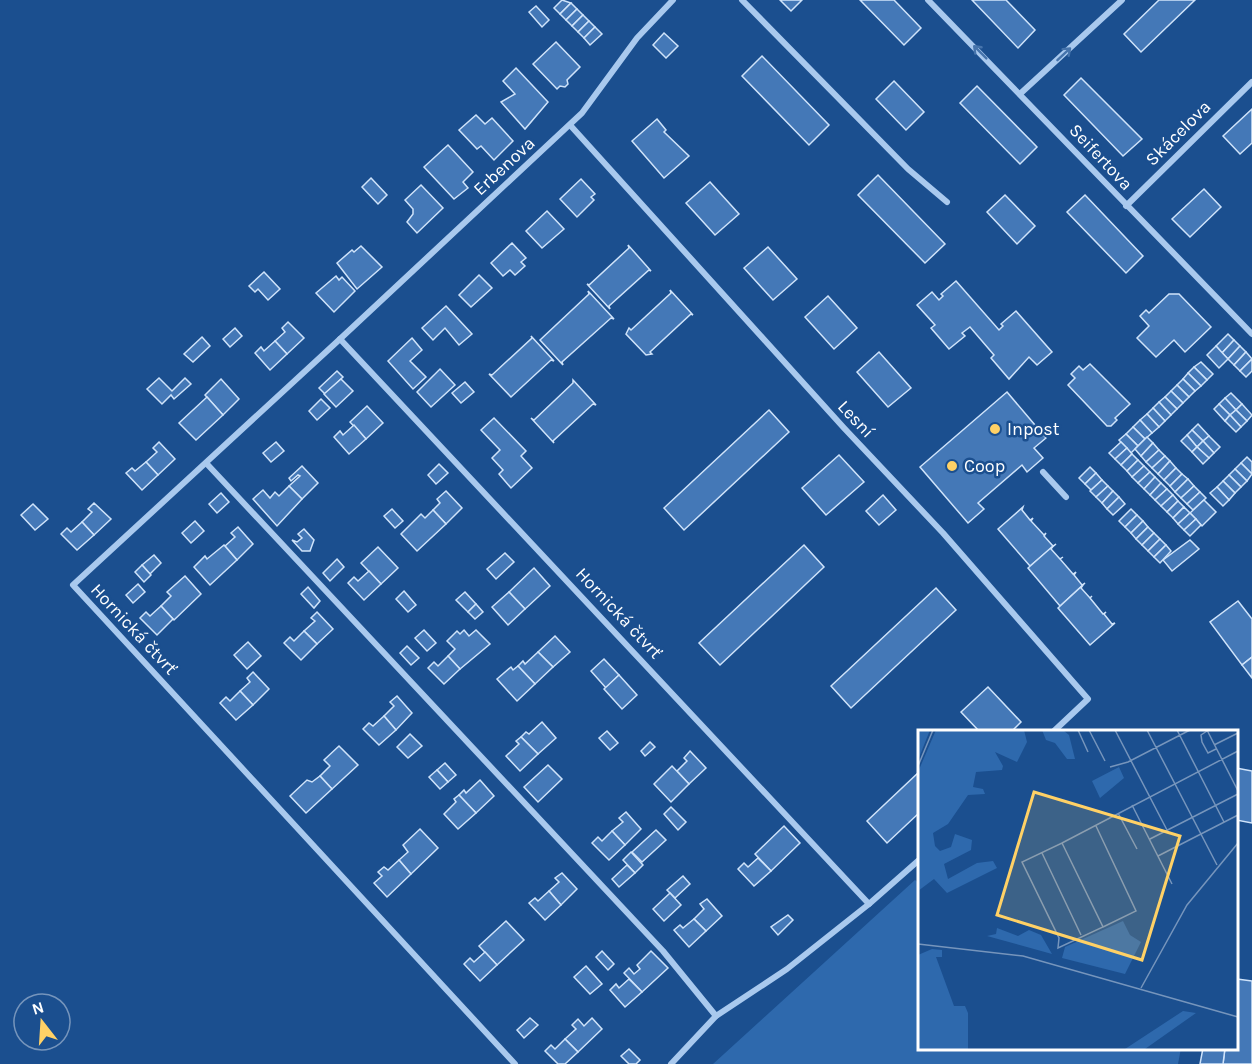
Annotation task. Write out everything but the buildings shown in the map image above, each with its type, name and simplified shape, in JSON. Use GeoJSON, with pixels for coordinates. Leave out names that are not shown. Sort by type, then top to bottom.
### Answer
{"type":"FeatureCollection","features":[{"type":"Feature","properties":{"kind":"street","name":"Erbenova"},"geometry":{"type":"LineString","coordinates":[[340,339],[586,109],[637,38],[673,0]]}},
{"type":"Feature","properties":{"kind":"street"},"geometry":{"type":"LineString","coordinates":[[742,0],[908,169],[947,202]]}},
{"type":"Feature","properties":{"kind":"street","name":"Seifertova"},"geometry":{"type":"LineString","coordinates":[[928,0],[1021,93],[1126,206],[1252,334]]}},
{"type":"Feature","properties":{"kind":"street"},"geometry":{"type":"LineString","coordinates":[[1021,93],[1122,0]]}},
{"type":"Feature","properties":{"kind":"street","name":"Skácelova"},"geometry":{"type":"LineString","coordinates":[[1126,206],[1252,82]]}},
{"type":"Feature","properties":{"kind":"street","name":"Lesní"},"geometry":{"type":"LineString","coordinates":[[570,125],[844,428],[943,533],[1088,699],[1055,730]]}},
{"type":"Feature","properties":{"kind":"street","name":"Hornická čtvrť"},"geometry":{"type":"LineString","coordinates":[[514,1064],[73,585],[207,464],[340,339],[869,904]]}},
{"type":"Feature","properties":{"kind":"street"},"geometry":{"type":"LineString","coordinates":[[207,464],[663,951],[716,1016]]}},
{"type":"Feature","properties":{"kind":"street"},"geometry":{"type":"LineString","coordinates":[[1043,472],[1066,497]]}},
{"type":"Feature","properties":{"kind":"street"},"geometry":{"type":"LineString","coordinates":[[671,1064],[716,1016],[787,969],[869,904],[918,861]]}},
{"type":"Feature","properties":{"kind":"shaded area"},"geometry":{"type":"Polygon","coordinates":[[[915,880],[918,882],[918,1049],[1181,1049],[1178,1064],[713,1064],[915,880]]]}},
{"type":"Feature","properties":{"kind":"place","name":"Inpost"},"geometry":{"type":"Point","coordinates":[995,429]}},
{"type":"Feature","properties":{"kind":"place","name":"Coop"},"geometry":{"type":"Point","coordinates":[952,466]}}]}
